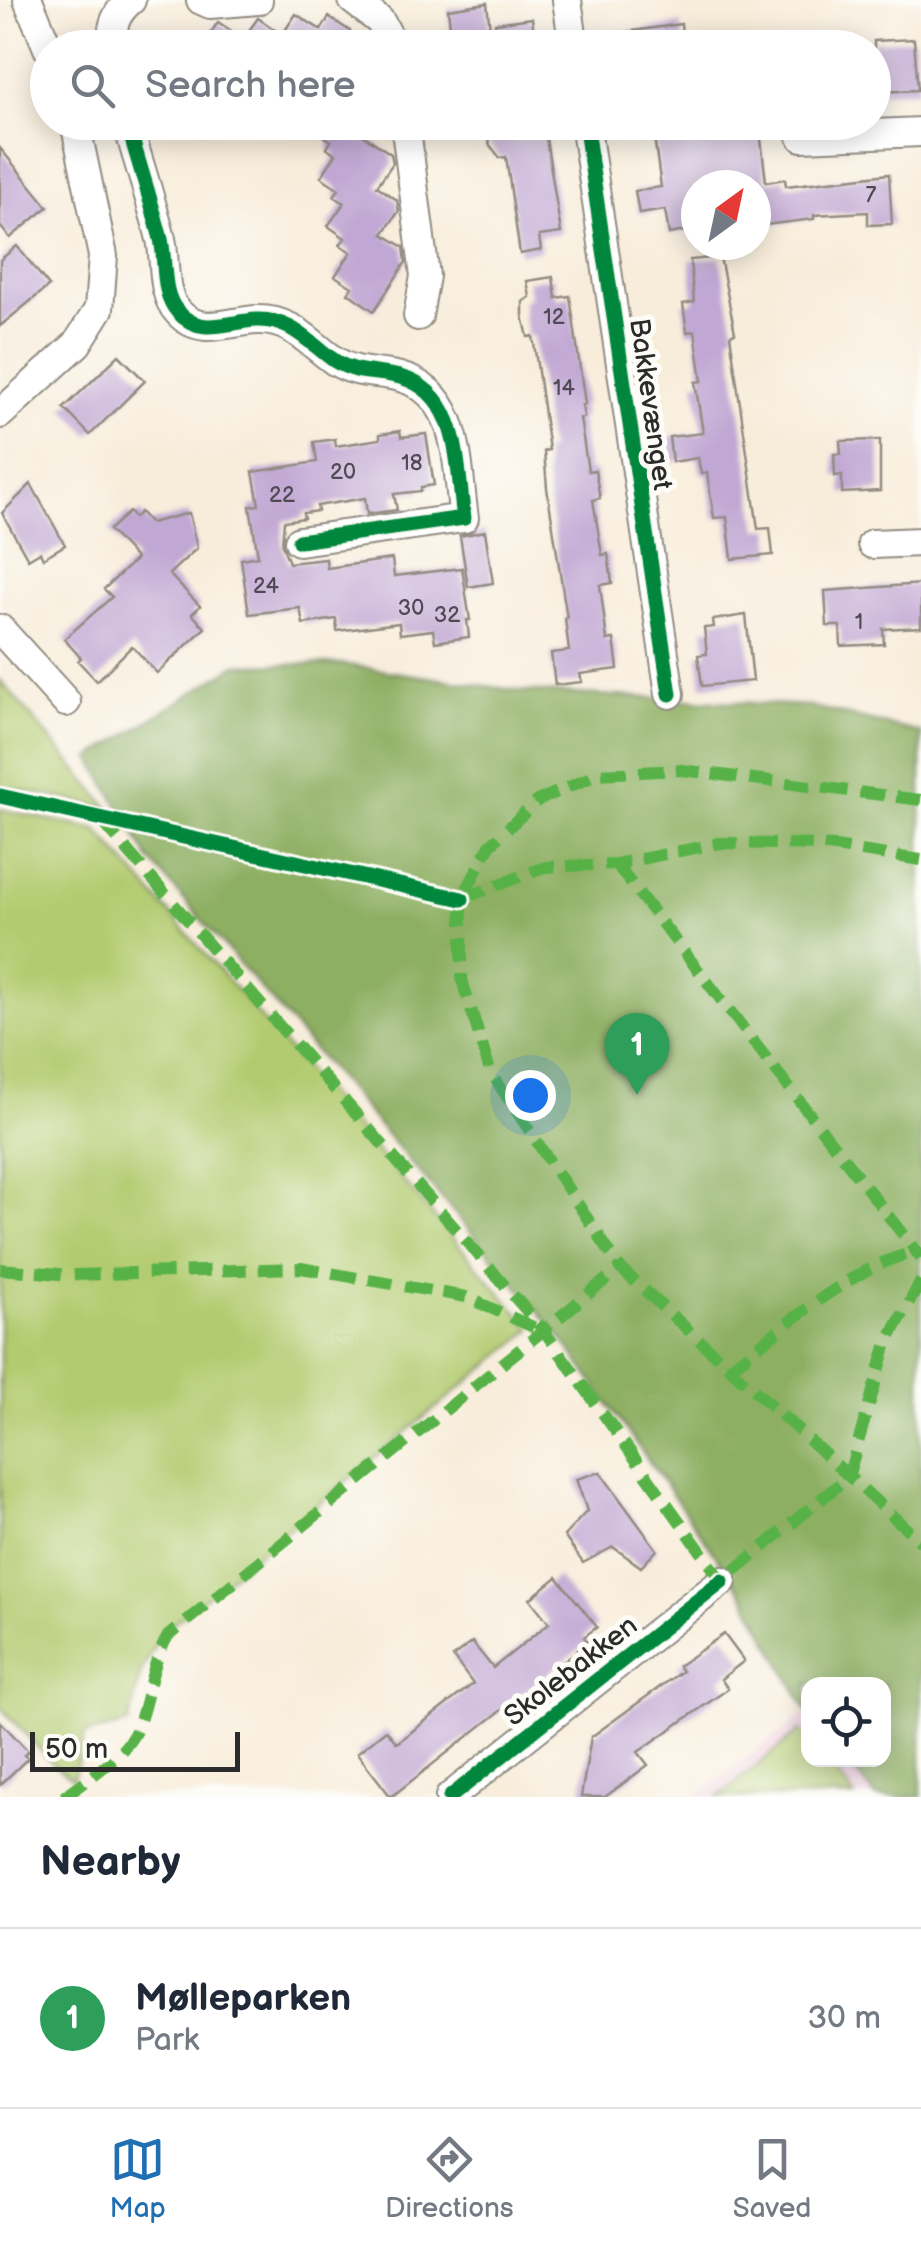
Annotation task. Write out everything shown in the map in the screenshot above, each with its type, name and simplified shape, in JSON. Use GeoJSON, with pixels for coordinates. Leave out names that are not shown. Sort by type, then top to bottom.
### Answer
{"type":"FeatureCollection","features":[{"type":"Feature","properties":{"kind":"street"},"geometry":{"type":"LineString","coordinates":[[28,0],[40,30]]}},
{"type":"Feature","properties":{"kind":"street"},"geometry":{"type":"LineString","coordinates":[[111,30],[120,10],[131,0]]}},
{"type":"Feature","properties":{"kind":"street"},"geometry":{"type":"LineString","coordinates":[[201,0],[210,4],[258,0]]}},
{"type":"Feature","properties":{"kind":"street"},"geometry":{"type":"LineString","coordinates":[[353,0],[380,21],[385,30]]}},
{"type":"Feature","properties":{"kind":"street"},"geometry":{"type":"LineString","coordinates":[[567,0],[571,30]]}},
{"type":"Feature","properties":{"kind":"street"},"geometry":{"type":"LineString","coordinates":[[891,133],[921,132]]}},
{"type":"Feature","properties":{"kind":"street"},"geometry":{"type":"LineString","coordinates":[[0,414],[77,344],[99,309],[103,256],[78,140]]}},
{"type":"Feature","properties":{"kind":"street"},"geometry":{"type":"LineString","coordinates":[[132,140],[162,243],[168,298],[179,314],[212,328],[257,320],[282,323],[356,372],[396,376],[427,389],[449,418],[464,518],[298,541]]}},
{"type":"Feature","properties":{"kind":"street"},"geometry":{"type":"LineString","coordinates":[[407,140],[424,276],[418,316]]}},
{"type":"Feature","properties":{"kind":"street","name":"Bakkevænget"},"geometry":{"type":"LineString","coordinates":[[588,140],[670,694]]}},
{"type":"Feature","properties":{"kind":"street"},"geometry":{"type":"LineString","coordinates":[[872,544],[921,542]]}},
{"type":"Feature","properties":{"kind":"street"},"geometry":{"type":"LineString","coordinates":[[0,629],[66,702]]}},
{"type":"Feature","properties":{"kind":"street","name":"Skolebakken"},"geometry":{"type":"LineString","coordinates":[[450,1797],[722,1581]]}},
{"type":"Feature","properties":{"kind":"shaded area"},"geometry":{"type":"Polygon","coordinates":[[[801,1717],[801,1767],[852,1767],[876,1797],[697,1797],[801,1717]]]}},
{"type":"Feature","properties":{"kind":"green space"},"geometry":{"type":"Polygon","coordinates":[[[341,664],[520,691],[809,706],[921,733],[921,1797],[876,1797],[852,1767],[891,1767],[891,1677],[801,1677],[801,1700],[744,1595],[557,1332],[149,859],[91,758],[236,665],[341,664]]]}},
{"type":"Feature","properties":{"kind":"green space"},"geometry":{"type":"Polygon","coordinates":[[[0,680],[109,808],[0,786],[0,680]]]}},
{"type":"Feature","properties":{"kind":"green space"},"geometry":{"type":"Polygon","coordinates":[[[0,809],[97,830],[532,1329],[161,1633],[140,1675],[129,1724],[85,1734],[73,1779],[58,1769],[0,1707],[0,809]]]}},
{"type":"Feature","properties":{"kind":"green space"},"geometry":{"type":"Polygon","coordinates":[[[801,1730],[801,1767],[831,1767],[855,1797],[718,1797],[801,1730]]]}},
{"type":"Feature","properties":{"kind":"building"},"geometry":{"type":"Polygon","coordinates":[[[487,3],[490,29],[450,30],[448,9],[487,3]]]}},
{"type":"Feature","properties":{"kind":"building"},"geometry":{"type":"Polygon","coordinates":[[[296,14],[321,30],[285,30],[296,14]]]}},
{"type":"Feature","properties":{"kind":"building"},"geometry":{"type":"Polygon","coordinates":[[[329,17],[348,30],[321,30],[329,17]]]}},
{"type":"Feature","properties":{"kind":"building"},"geometry":{"type":"Polygon","coordinates":[[[258,18],[275,30],[249,30],[258,18]]]}},
{"type":"Feature","properties":{"kind":"building"},"geometry":{"type":"Polygon","coordinates":[[[532,18],[534,30],[496,30],[495,23],[532,18]]]}},
{"type":"Feature","properties":{"kind":"building"},"geometry":{"type":"Polygon","coordinates":[[[218,22],[230,30],[213,30],[218,22]]]}},
{"type":"Feature","properties":{"kind":"building"},"geometry":{"type":"Polygon","coordinates":[[[681,24],[682,30],[640,30],[681,24]]]}},
{"type":"Feature","properties":{"kind":"building"},"geometry":{"type":"Polygon","coordinates":[[[914,39],[918,90],[891,91],[891,40],[914,39]]]}},
{"type":"Feature","properties":{"kind":"building"},"geometry":{"type":"Polygon","coordinates":[[[370,140],[391,154],[393,163],[377,186],[397,200],[399,211],[383,234],[404,247],[406,262],[374,311],[348,293],[352,287],[335,276],[351,252],[340,245],[345,238],[328,226],[344,203],[334,196],[339,189],[321,177],[336,154],[327,148],[331,141],[370,140]]]}},
{"type":"Feature","properties":{"kind":"building"},"geometry":{"type":"Polygon","coordinates":[[[490,140],[546,140],[561,233],[539,236],[541,250],[520,254],[506,157],[500,158],[490,140]]]}},
{"type":"Feature","properties":{"kind":"building"},"geometry":{"type":"Polygon","coordinates":[[[654,140],[761,140],[765,170],[681,170],[681,232],[669,234],[665,210],[639,214],[635,191],[661,187],[654,140]]]}},
{"type":"Feature","properties":{"kind":"building"},"geometry":{"type":"Polygon","coordinates":[[[0,148],[48,207],[10,238],[0,226],[0,148]]]}},
{"type":"Feature","properties":{"kind":"building"},"geometry":{"type":"Polygon","coordinates":[[[889,174],[892,224],[868,225],[868,212],[814,215],[814,219],[771,224],[771,181],[785,179],[786,186],[889,174]]]}},
{"type":"Feature","properties":{"kind":"building"},"geometry":{"type":"Polygon","coordinates":[[[17,246],[49,286],[0,326],[0,260],[17,246]]]}},
{"type":"Feature","properties":{"kind":"building"},"geometry":{"type":"Polygon","coordinates":[[[690,260],[721,260],[735,333],[730,335],[758,529],[770,528],[773,555],[732,559],[727,517],[714,518],[707,473],[701,474],[698,458],[672,462],[669,437],[703,433],[695,382],[702,381],[695,331],[687,332],[683,304],[694,302],[690,260]]]}},
{"type":"Feature","properties":{"kind":"building"},"geometry":{"type":"Polygon","coordinates":[[[553,277],[556,298],[570,296],[585,404],[584,417],[580,418],[588,471],[595,470],[600,498],[593,500],[602,555],[608,554],[612,583],[600,585],[607,640],[614,639],[618,669],[580,674],[582,682],[555,685],[551,653],[569,651],[567,618],[547,488],[544,451],[549,450],[533,336],[528,337],[523,316],[523,302],[530,297],[527,281],[553,277]]]}},
{"type":"Feature","properties":{"kind":"building"},"geometry":{"type":"Polygon","coordinates":[[[119,355],[145,381],[90,435],[64,408],[119,355]]]}},
{"type":"Feature","properties":{"kind":"building"},"geometry":{"type":"Polygon","coordinates":[[[400,431],[401,437],[426,434],[434,485],[394,494],[397,510],[367,514],[365,498],[317,506],[318,511],[303,513],[304,518],[284,521],[282,544],[289,563],[326,559],[327,568],[392,559],[394,576],[462,568],[469,637],[435,642],[433,630],[400,634],[399,623],[337,631],[336,619],[303,624],[300,608],[249,614],[241,559],[258,556],[250,506],[259,505],[253,472],[317,462],[314,442],[335,439],[336,446],[380,439],[380,434],[400,431]]]}},
{"type":"Feature","properties":{"kind":"building"},"geometry":{"type":"Polygon","coordinates":[[[880,440],[880,491],[842,493],[842,475],[835,476],[834,454],[841,454],[840,441],[880,440]]]}},
{"type":"Feature","properties":{"kind":"building"},"geometry":{"type":"Polygon","coordinates":[[[31,484],[65,545],[43,558],[40,552],[28,559],[2,513],[31,484]]]}},
{"type":"Feature","properties":{"kind":"building"},"geometry":{"type":"Polygon","coordinates":[[[129,512],[134,518],[140,512],[150,523],[189,513],[197,548],[169,574],[200,606],[192,614],[205,628],[157,673],[132,646],[97,681],[64,639],[112,597],[104,589],[136,559],[109,530],[129,512]]]}},
{"type":"Feature","properties":{"kind":"building"},"geometry":{"type":"Polygon","coordinates":[[[485,531],[493,583],[468,587],[460,536],[485,531]]]}},
{"type":"Feature","properties":{"kind":"building"},"geometry":{"type":"Polygon","coordinates":[[[921,584],[921,627],[883,629],[884,644],[841,646],[840,626],[827,626],[825,591],[921,584]]]}},
{"type":"Feature","properties":{"kind":"building"},"geometry":{"type":"Polygon","coordinates":[[[746,615],[753,681],[702,686],[698,655],[707,654],[704,628],[714,627],[713,620],[746,615]]]}},
{"type":"Feature","properties":{"kind":"building"},"geometry":{"type":"Polygon","coordinates":[[[600,1472],[657,1550],[641,1567],[613,1547],[583,1563],[564,1536],[587,1511],[576,1479],[600,1472]]]}},
{"type":"Feature","properties":{"kind":"building"},"geometry":{"type":"Polygon","coordinates":[[[557,1577],[597,1627],[584,1637],[588,1642],[391,1797],[357,1753],[386,1730],[397,1743],[473,1684],[453,1657],[472,1642],[493,1668],[549,1623],[530,1599],[557,1577]]]}},
{"type":"Feature","properties":{"kind":"building"},"geometry":{"type":"Polygon","coordinates":[[[724,1634],[744,1661],[721,1679],[728,1689],[638,1752],[648,1765],[605,1797],[581,1797],[591,1737],[682,1671],[678,1666],[724,1634]]]}},
{"type":"Feature","properties":{"kind":"building"},"geometry":{"type":"Polygon","coordinates":[[[0,1721],[28,1751],[24,1755],[28,1758],[0,1785],[0,1721]]]}},
{"type":"Feature","properties":{"kind":"marked path"},"geometry":{"type":"LineString","coordinates":[[921,800],[682,770],[598,774],[537,801],[490,845],[462,899],[462,980],[490,1071],[620,1268],[921,1542]]}},
{"type":"Feature","properties":{"kind":"marked path"},"geometry":{"type":"LineString","coordinates":[[101,820],[545,1332],[722,1581],[848,1477],[887,1343],[921,1281]]}},
{"type":"Feature","properties":{"kind":"marked path"},"geometry":{"type":"LineString","coordinates":[[462,899],[545,867],[616,864],[720,843],[822,845],[921,860]]}},
{"type":"Feature","properties":{"kind":"marked path"},"geometry":{"type":"LineString","coordinates":[[616,864],[921,1258]]}},
{"type":"Feature","properties":{"kind":"marked path"},"geometry":{"type":"LineString","coordinates":[[729,1368],[845,1283],[896,1258],[921,1251]]}},
{"type":"Feature","properties":{"kind":"marked path"},"geometry":{"type":"LineString","coordinates":[[0,1269],[72,1275],[301,1268],[466,1297],[540,1330]]}},
{"type":"Feature","properties":{"kind":"marked path"},"geometry":{"type":"LineString","coordinates":[[64,1797],[106,1765],[133,1737],[168,1636],[620,1268]]}},
{"type":"Feature","properties":{"kind":"cycle path"},"geometry":{"type":"LineString","coordinates":[[132,140],[161,239],[169,296],[187,320],[205,326],[257,320],[280,323],[343,365],[400,377],[420,386],[435,399],[445,416],[457,455],[464,518],[299,541]]}},
{"type":"Feature","properties":{"kind":"cycle path"},"geometry":{"type":"LineString","coordinates":[[588,140],[670,694]]}},
{"type":"Feature","properties":{"kind":"cycle path"},"geometry":{"type":"LineString","coordinates":[[0,796],[462,899]]}},
{"type":"Feature","properties":{"kind":"cycle path"},"geometry":{"type":"LineString","coordinates":[[450,1797],[722,1581]]}},
{"type":"Feature","properties":{"kind":"place","name":"Mølleparken"},"geometry":{"type":"Point","coordinates":[637,1095]}}]}
